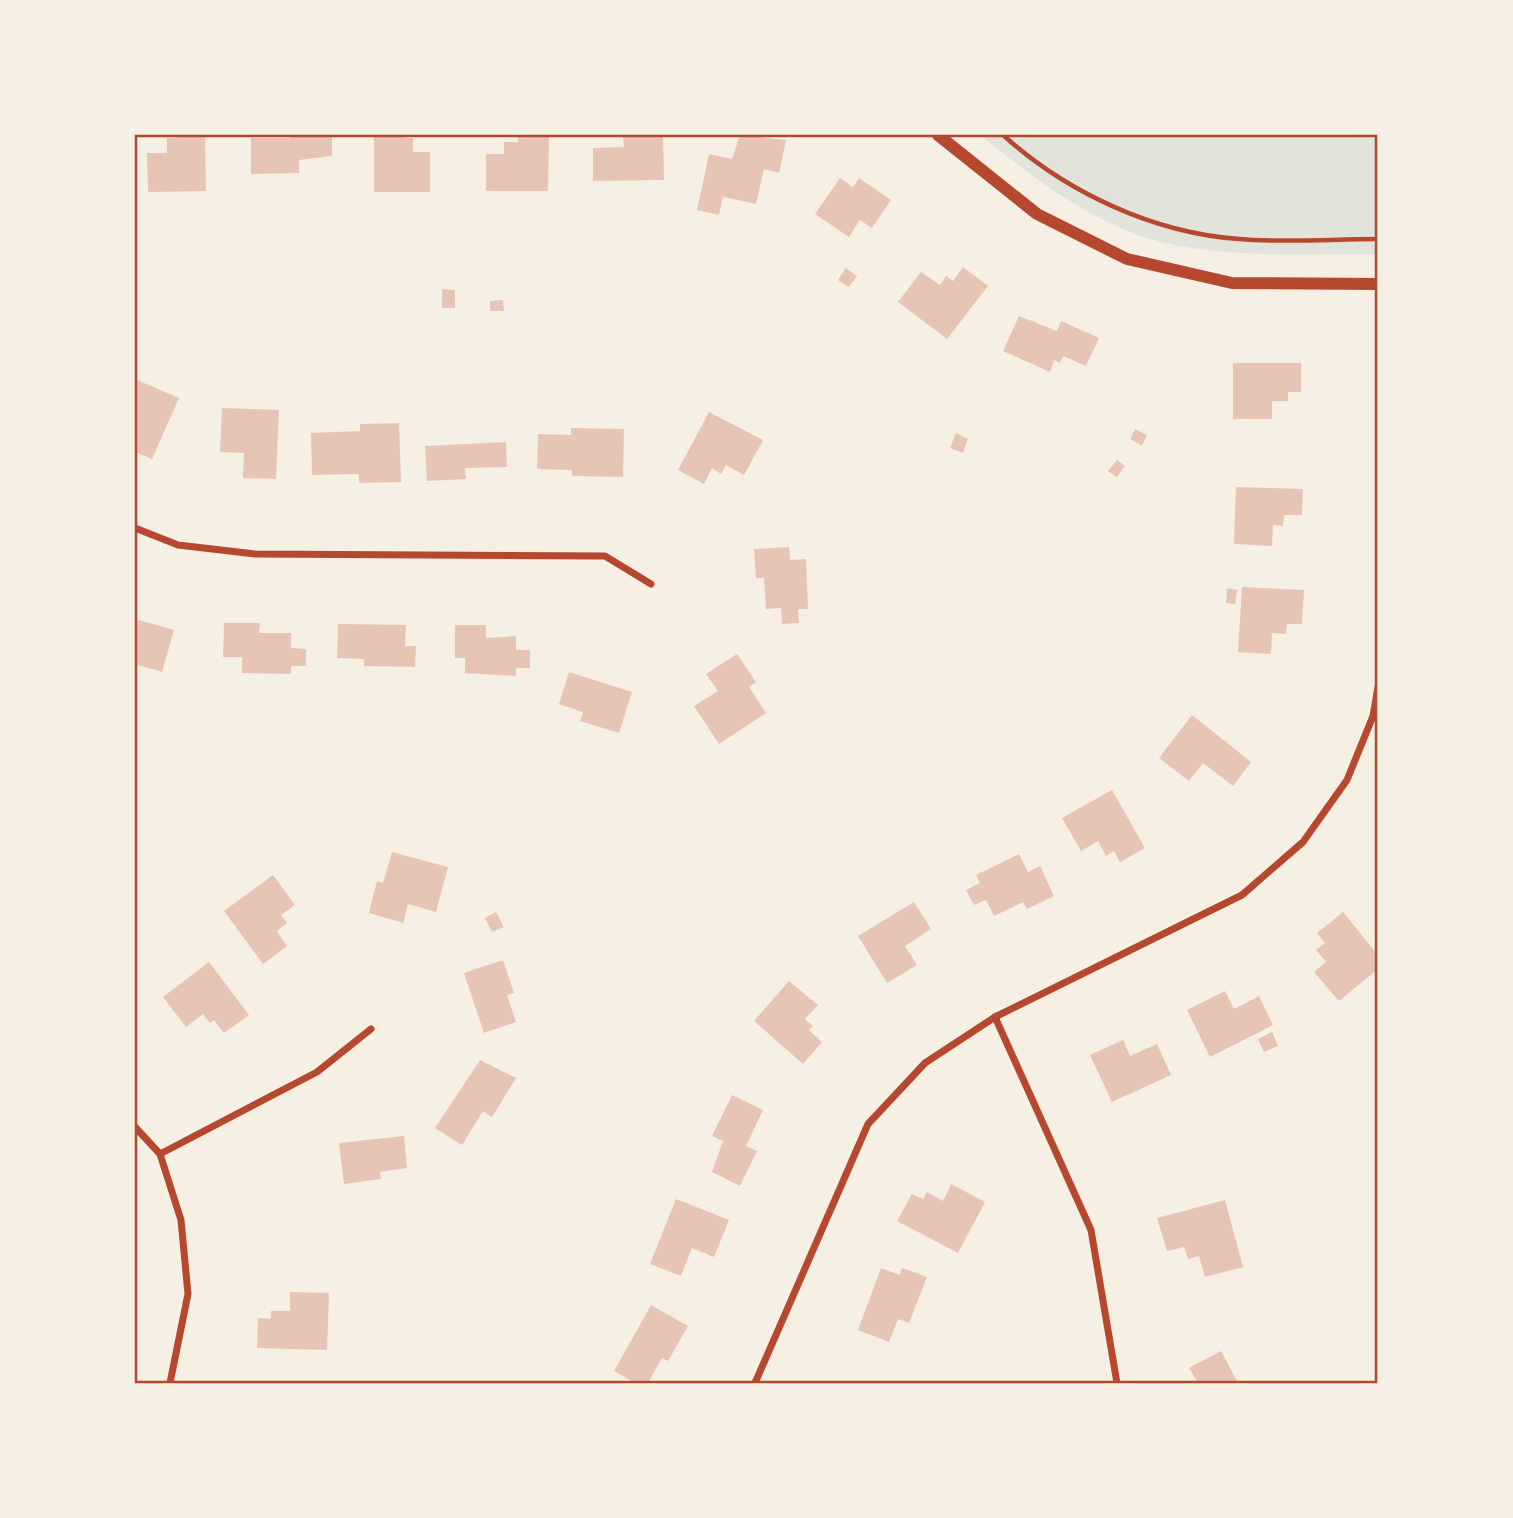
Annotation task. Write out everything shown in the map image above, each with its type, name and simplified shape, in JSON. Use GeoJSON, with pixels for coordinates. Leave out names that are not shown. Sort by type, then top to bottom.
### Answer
{"type":"FeatureCollection","features":[{"type":"Feature","properties":{"kind":"street"},"geometry":{"type":"LineString","coordinates":[[937,135],[1037,214],[1127,259],[1232,283],[1378,284]]}},
{"type":"Feature","properties":{"kind":"street"},"geometry":{"type":"LineString","coordinates":[[135,528],[178,545],[255,554],[605,556],[651,584]]}},
{"type":"Feature","properties":{"kind":"street"},"geometry":{"type":"LineString","coordinates":[[755,1383],[868,1124],[925,1063],[995,1017],[1242,895],[1303,842],[1347,780],[1373,716],[1378,687]]}},
{"type":"Feature","properties":{"kind":"street"},"geometry":{"type":"LineString","coordinates":[[995,1017],[1091,1230],[1117,1383]]}},
{"type":"Feature","properties":{"kind":"street"},"geometry":{"type":"LineString","coordinates":[[160,1154],[317,1072],[372,1029]]}},
{"type":"Feature","properties":{"kind":"street"},"geometry":{"type":"LineString","coordinates":[[135,1127],[160,1154],[181,1220],[188,1294],[170,1383]]}},
{"type":"Feature","properties":{"kind":"path"},"geometry":{"type":"LineString","coordinates":[[1003,135],[1022,152],[1079,190],[1123,211],[1191,231],[1238,239],[1378,239]]}},
{"type":"Feature","properties":{"kind":"shaded area"},"geometry":{"type":"Polygon","coordinates":[[[981,135],[1378,135],[1378,254],[1221,251],[1170,244],[1144,237],[1093,215],[1069,201],[981,135]]]}},
{"type":"Feature","properties":{"kind":"building"},"geometry":{"type":"Polygon","coordinates":[[[177,135],[205,135],[206,191],[148,192],[147,153],[167,153],[167,138],[177,138],[177,135]]]}},
{"type":"Feature","properties":{"kind":"building"},"geometry":{"type":"Polygon","coordinates":[[[290,135],[332,135],[332,156],[299,160],[299,173],[251,174],[251,138],[290,138],[290,135]]]}},
{"type":"Feature","properties":{"kind":"building"},"geometry":{"type":"Polygon","coordinates":[[[374,135],[405,135],[405,138],[413,138],[413,152],[430,152],[430,192],[374,192],[374,135]]]}},
{"type":"Feature","properties":{"kind":"building"},"geometry":{"type":"Polygon","coordinates":[[[518,135],[549,135],[548,191],[486,191],[486,154],[504,154],[504,142],[518,142],[518,135]]]}},
{"type":"Feature","properties":{"kind":"building"},"geometry":{"type":"Polygon","coordinates":[[[623,135],[663,135],[664,180],[593,181],[593,148],[624,147],[623,135]]]}},
{"type":"Feature","properties":{"kind":"building"},"geometry":{"type":"Polygon","coordinates":[[[740,135],[786,140],[779,173],[764,169],[756,204],[723,197],[719,215],[697,210],[709,154],[732,159],[740,135]]]}},
{"type":"Feature","properties":{"kind":"building"},"geometry":{"type":"Polygon","coordinates":[[[840,178],[853,187],[859,178],[891,200],[872,228],[860,220],[849,237],[815,214],[840,178]]]}},
{"type":"Feature","properties":{"kind":"building"},"geometry":{"type":"Polygon","coordinates":[[[963,267],[988,286],[947,339],[898,302],[921,272],[940,285],[946,276],[953,281],[963,267]]]}},
{"type":"Feature","properties":{"kind":"building"},"geometry":{"type":"Polygon","coordinates":[[[846,268],[857,276],[849,287],[838,280],[846,268]]]}},
{"type":"Feature","properties":{"kind":"building"},"geometry":{"type":"Polygon","coordinates":[[[442,289],[455,290],[455,308],[442,308],[442,289]]]}},
{"type":"Feature","properties":{"kind":"building"},"geometry":{"type":"Polygon","coordinates":[[[503,300],[504,311],[490,311],[490,301],[503,300]]]}},
{"type":"Feature","properties":{"kind":"building"},"geometry":{"type":"Polygon","coordinates":[[[1019,316],[1057,331],[1061,321],[1099,338],[1086,366],[1063,356],[1060,363],[1054,360],[1050,372],[1003,351],[1019,316]]]}},
{"type":"Feature","properties":{"kind":"building"},"geometry":{"type":"Polygon","coordinates":[[[1233,363],[1301,363],[1301,392],[1288,392],[1288,401],[1272,401],[1272,419],[1233,419],[1233,363]]]}},
{"type":"Feature","properties":{"kind":"building"},"geometry":{"type":"Polygon","coordinates":[[[135,379],[179,398],[152,459],[135,452],[135,379]]]}},
{"type":"Feature","properties":{"kind":"building"},"geometry":{"type":"Polygon","coordinates":[[[222,408],[279,410],[276,479],[243,478],[244,453],[220,452],[222,408]]]}},
{"type":"Feature","properties":{"kind":"building"},"geometry":{"type":"Polygon","coordinates":[[[709,412],[763,440],[744,475],[726,465],[721,474],[712,468],[704,484],[678,470],[709,412]]]}},
{"type":"Feature","properties":{"kind":"building"},"geometry":{"type":"Polygon","coordinates":[[[399,423],[401,482],[359,483],[359,474],[312,475],[311,433],[360,431],[360,424],[399,423]]]}},
{"type":"Feature","properties":{"kind":"building"},"geometry":{"type":"Polygon","coordinates":[[[571,428],[624,429],[623,477],[572,476],[572,470],[537,469],[538,434],[571,435],[571,428]]]}},
{"type":"Feature","properties":{"kind":"building"},"geometry":{"type":"Polygon","coordinates":[[[1135,429],[1147,435],[1142,446],[1130,439],[1135,429]]]}},
{"type":"Feature","properties":{"kind":"building"},"geometry":{"type":"Polygon","coordinates":[[[956,433],[968,439],[963,453],[950,448],[956,433]]]}},
{"type":"Feature","properties":{"kind":"building"},"geometry":{"type":"Polygon","coordinates":[[[506,442],[507,467],[465,468],[466,479],[427,481],[425,446],[506,442]]]}},
{"type":"Feature","properties":{"kind":"building"},"geometry":{"type":"Polygon","coordinates":[[[1117,460],[1125,466],[1117,477],[1108,471],[1117,460]]]}},
{"type":"Feature","properties":{"kind":"building"},"geometry":{"type":"Polygon","coordinates":[[[1236,487],[1303,489],[1302,515],[1284,515],[1283,526],[1273,525],[1272,546],[1234,544],[1236,487]]]}},
{"type":"Feature","properties":{"kind":"building"},"geometry":{"type":"Polygon","coordinates":[[[789,547],[790,560],[806,559],[808,609],[798,609],[799,623],[782,624],[781,608],[766,609],[764,578],[756,578],[754,549],[789,547]]]}},
{"type":"Feature","properties":{"kind":"building"},"geometry":{"type":"Polygon","coordinates":[[[1242,587],[1304,590],[1302,624],[1287,624],[1286,634],[1272,633],[1271,654],[1238,652],[1242,587]]]}},
{"type":"Feature","properties":{"kind":"building"},"geometry":{"type":"Polygon","coordinates":[[[1227,588],[1237,590],[1235,604],[1226,603],[1227,588]]]}},
{"type":"Feature","properties":{"kind":"building"},"geometry":{"type":"Polygon","coordinates":[[[135,619],[174,630],[162,672],[135,664],[135,619]]]}},
{"type":"Feature","properties":{"kind":"building"},"geometry":{"type":"Polygon","coordinates":[[[224,623],[260,623],[259,633],[291,633],[291,648],[306,649],[306,666],[291,666],[291,674],[242,673],[242,657],[223,657],[224,623]]]}},
{"type":"Feature","properties":{"kind":"building"},"geometry":{"type":"Polygon","coordinates":[[[338,624],[406,625],[405,646],[416,646],[415,667],[364,666],[364,659],[337,658],[338,624]]]}},
{"type":"Feature","properties":{"kind":"building"},"geometry":{"type":"Polygon","coordinates":[[[455,625],[486,625],[486,638],[516,636],[516,650],[530,650],[530,668],[516,668],[516,676],[465,673],[465,658],[455,658],[455,625]]]}},
{"type":"Feature","properties":{"kind":"building"},"geometry":{"type":"Polygon","coordinates":[[[737,654],[756,682],[749,687],[766,713],[719,744],[694,706],[718,691],[706,674],[737,654]]]}},
{"type":"Feature","properties":{"kind":"building"},"geometry":{"type":"Polygon","coordinates":[[[569,672],[632,692],[619,733],[580,721],[583,712],[559,704],[569,672]]]}},
{"type":"Feature","properties":{"kind":"building"},"geometry":{"type":"Polygon","coordinates":[[[1192,715],[1251,762],[1233,786],[1203,763],[1189,781],[1159,758],[1192,715]]]}},
{"type":"Feature","properties":{"kind":"building"},"geometry":{"type":"Polygon","coordinates":[[[1112,790],[1145,848],[1120,862],[1114,851],[1106,856],[1098,841],[1081,851],[1062,818],[1112,790]]]}},
{"type":"Feature","properties":{"kind":"building"},"geometry":{"type":"Polygon","coordinates":[[[392,852],[448,867],[436,912],[408,904],[403,923],[369,913],[377,881],[383,883],[392,852]]]}},
{"type":"Feature","properties":{"kind":"building"},"geometry":{"type":"Polygon","coordinates":[[[1019,854],[1028,872],[1040,866],[1054,896],[1027,909],[1023,902],[994,916],[986,900],[974,905],[966,890],[980,883],[976,875],[1019,854]]]}},
{"type":"Feature","properties":{"kind":"building"},"geometry":{"type":"Polygon","coordinates":[[[273,875],[295,905],[281,915],[287,923],[277,931],[287,946],[263,964],[224,911],[273,875]]]}},
{"type":"Feature","properties":{"kind":"building"},"geometry":{"type":"Polygon","coordinates":[[[914,902],[931,929],[905,946],[917,965],[887,983],[858,936],[914,902]]]}},
{"type":"Feature","properties":{"kind":"building"},"geometry":{"type":"Polygon","coordinates":[[[496,912],[504,927],[492,932],[485,918],[496,912]]]}},
{"type":"Feature","properties":{"kind":"building"},"geometry":{"type":"Polygon","coordinates":[[[1343,912],[1378,955],[1378,969],[1339,1001],[1314,972],[1326,962],[1316,950],[1325,943],[1317,933],[1343,912]]]}},
{"type":"Feature","properties":{"kind":"building"},"geometry":{"type":"Polygon","coordinates":[[[503,960],[514,993],[507,995],[516,1022],[484,1033],[464,973],[503,960]]]}},
{"type":"Feature","properties":{"kind":"building"},"geometry":{"type":"Polygon","coordinates":[[[209,962],[249,1015],[224,1033],[214,1020],[210,1023],[203,1014],[186,1027],[163,997],[209,962]]]}},
{"type":"Feature","properties":{"kind":"building"},"geometry":{"type":"Polygon","coordinates":[[[789,981],[818,1005],[805,1019],[813,1026],[809,1030],[822,1042],[803,1064],[754,1021],[789,981]]]}},
{"type":"Feature","properties":{"kind":"building"},"geometry":{"type":"Polygon","coordinates":[[[1225,991],[1234,1009],[1259,996],[1273,1025],[1210,1057],[1187,1010],[1225,991]]]}},
{"type":"Feature","properties":{"kind":"building"},"geometry":{"type":"Polygon","coordinates":[[[1272,1032],[1278,1046],[1264,1052],[1258,1039],[1272,1032]]]}},
{"type":"Feature","properties":{"kind":"building"},"geometry":{"type":"Polygon","coordinates":[[[1123,1040],[1130,1056],[1157,1044],[1171,1075],[1112,1102],[1090,1055],[1123,1040]]]}},
{"type":"Feature","properties":{"kind":"building"},"geometry":{"type":"Polygon","coordinates":[[[480,1060],[516,1078],[492,1117],[483,1111],[462,1145],[435,1128],[480,1060]]]}},
{"type":"Feature","properties":{"kind":"building"},"geometry":{"type":"Polygon","coordinates":[[[732,1095],[763,1110],[746,1146],[757,1151],[740,1186],[712,1172],[723,1141],[712,1136],[732,1095]]]}},
{"type":"Feature","properties":{"kind":"building"},"geometry":{"type":"Polygon","coordinates":[[[404,1136],[407,1168],[380,1172],[381,1179],[344,1184],[339,1143],[404,1136]]]}},
{"type":"Feature","properties":{"kind":"building"},"geometry":{"type":"Polygon","coordinates":[[[951,1184],[985,1202],[958,1253],[897,1221],[912,1194],[923,1199],[927,1192],[943,1201],[951,1184]]]}},
{"type":"Feature","properties":{"kind":"building"},"geometry":{"type":"Polygon","coordinates":[[[676,1199],[729,1220],[714,1257],[692,1248],[681,1276],[650,1264],[676,1199]]]}},
{"type":"Feature","properties":{"kind":"building"},"geometry":{"type":"Polygon","coordinates":[[[1225,1200],[1243,1267],[1205,1277],[1199,1256],[1188,1259],[1184,1247],[1167,1251],[1157,1218],[1225,1200]]]}},
{"type":"Feature","properties":{"kind":"building"},"geometry":{"type":"Polygon","coordinates":[[[881,1268],[900,1275],[902,1268],[927,1277],[909,1323],[898,1319],[889,1342],[858,1330],[881,1268]]]}},
{"type":"Feature","properties":{"kind":"building"},"geometry":{"type":"Polygon","coordinates":[[[290,1292],[329,1293],[327,1350],[257,1348],[258,1318],[271,1319],[271,1311],[290,1311],[290,1292]]]}},
{"type":"Feature","properties":{"kind":"building"},"geometry":{"type":"Polygon","coordinates":[[[651,1305],[688,1326],[668,1361],[662,1358],[648,1383],[635,1383],[614,1371],[651,1305]]]}},
{"type":"Feature","properties":{"kind":"building"},"geometry":{"type":"Polygon","coordinates":[[[1221,1351],[1238,1383],[1198,1383],[1189,1368],[1221,1351]]]}}]}
